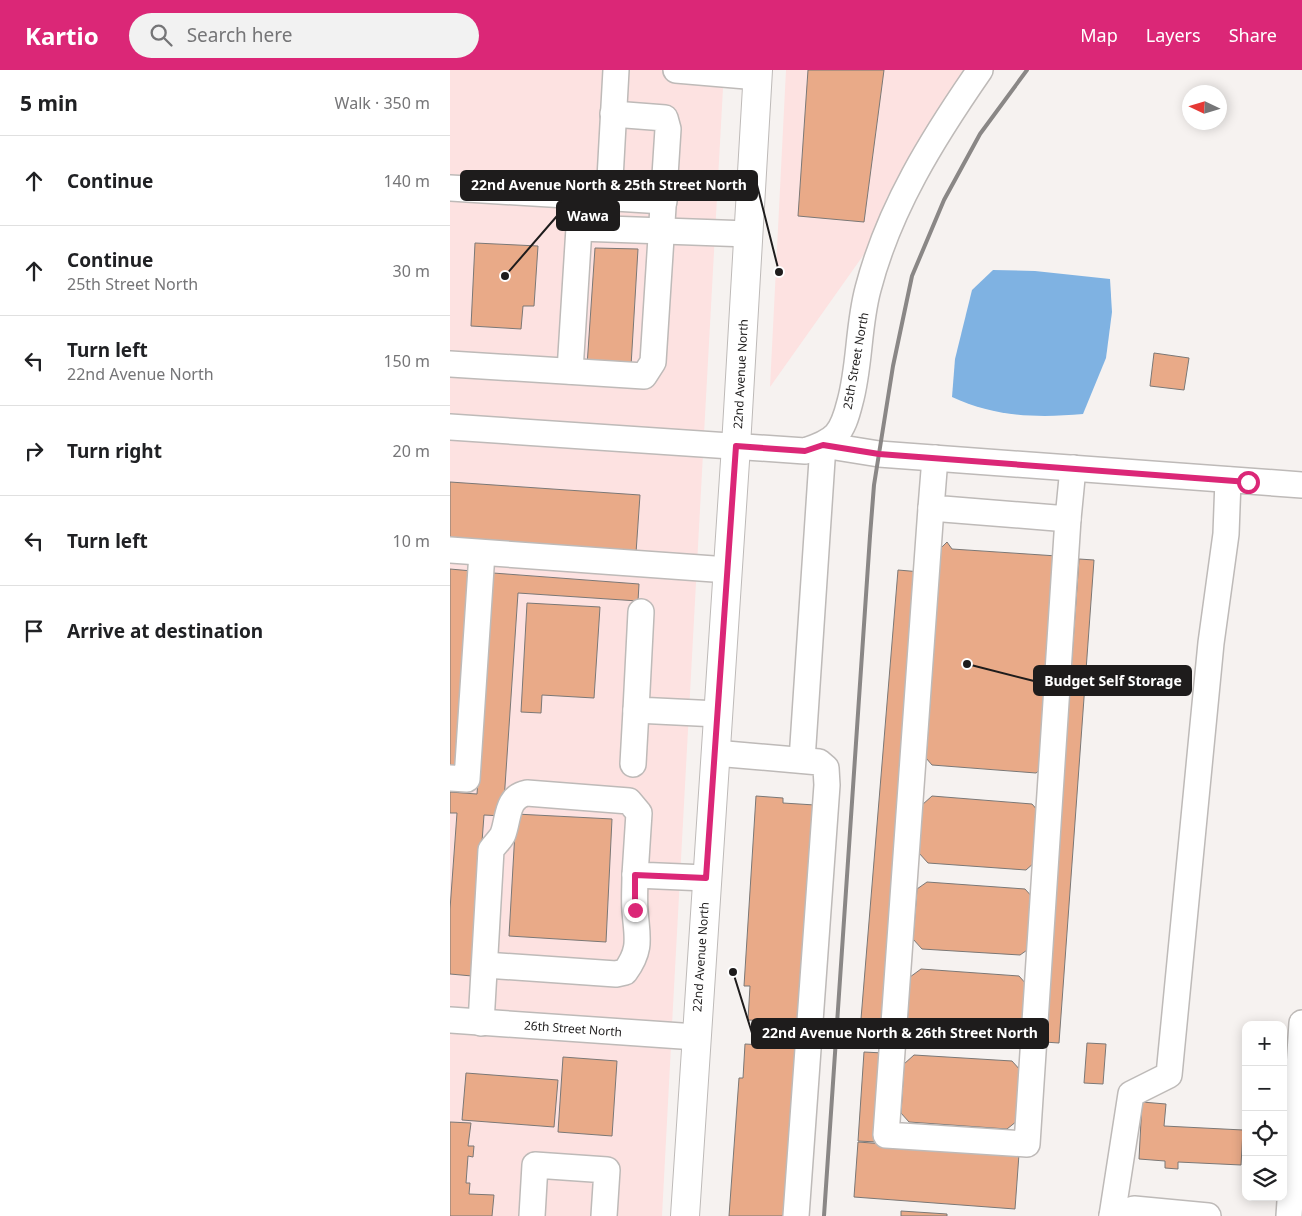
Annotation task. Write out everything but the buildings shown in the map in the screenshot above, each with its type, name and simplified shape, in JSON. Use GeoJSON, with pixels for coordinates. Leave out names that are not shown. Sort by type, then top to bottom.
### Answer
{"type":"FeatureCollection","features":[{"type":"Feature","properties":{"kind":"main road","name":"22nd Avenue North"},"geometry":{"type":"LineString","coordinates":[[685,1216],[736,446],[758,73]]}},
{"type":"Feature","properties":{"kind":"street"},"geometry":{"type":"LineString","coordinates":[[609,197],[616,70]]}},
{"type":"Feature","properties":{"kind":"street"},"geometry":{"type":"LineString","coordinates":[[676,70],[758,73]]}},
{"type":"Feature","properties":{"kind":"street","name":"25th Street North"},"geometry":{"type":"LineString","coordinates":[[823,445],[828,444],[845,423],[852,394],[868,290],[897,205],[942,125],[980,70]]}},
{"type":"Feature","properties":{"kind":"street"},"geometry":{"type":"LineString","coordinates":[[450,364],[644,376],[653,362],[668,128],[665,118],[614,114]]}},
{"type":"Feature","properties":{"kind":"street"},"geometry":{"type":"LineString","coordinates":[[450,188],[664,201]]}},
{"type":"Feature","properties":{"kind":"street"},"geometry":{"type":"LineString","coordinates":[[570,371],[581,196]]}},
{"type":"Feature","properties":{"kind":"street"},"geometry":{"type":"LineString","coordinates":[[579,228],[749,234]]}},
{"type":"Feature","properties":{"kind":"street"},"geometry":{"type":"LineString","coordinates":[[450,427],[805,451],[823,445],[879,454],[1302,484]]}},
{"type":"Feature","properties":{"kind":"street"},"geometry":{"type":"LineString","coordinates":[[802,760],[823,445]]}},
{"type":"Feature","properties":{"kind":"street"},"geometry":{"type":"LineString","coordinates":[[936,458],[886,1135],[1027,1144],[1068,519],[1073,468]]}},
{"type":"Feature","properties":{"kind":"street"},"geometry":{"type":"LineString","coordinates":[[1208,1216],[1160,1214],[1134,1209],[1112,1216],[1131,1094],[1169,1075],[1211,643],[1226,534],[1228,480]]}},
{"type":"Feature","properties":{"kind":"street"},"geometry":{"type":"LineString","coordinates":[[931,508],[1068,519]]}},
{"type":"Feature","properties":{"kind":"street"},"geometry":{"type":"LineString","coordinates":[[450,550],[728,570]]}},
{"type":"Feature","properties":{"kind":"street"},"geometry":{"type":"LineString","coordinates":[[450,778],[467,779],[482,553]]}},
{"type":"Feature","properties":{"kind":"street"},"geometry":{"type":"LineString","coordinates":[[633,764],[641,612]]}},
{"type":"Feature","properties":{"kind":"street"},"geometry":{"type":"LineString","coordinates":[[636,710],[718,714]]}},
{"type":"Feature","properties":{"kind":"street"},"geometry":{"type":"LineString","coordinates":[[715,754],[819,762],[826,768],[827,785],[796,1216]]}},
{"type":"Feature","properties":{"kind":"street"},"geometry":{"type":"LineString","coordinates":[[481,1022],[491,850],[502,836],[510,805],[515,798],[527,793],[630,801],[639,813],[635,910],[639,940],[634,958],[625,972],[616,974],[485,965]]}},
{"type":"Feature","properties":{"kind":"street"},"geometry":{"type":"LineString","coordinates":[[635,875],[706,878]]}},
{"type":"Feature","properties":{"kind":"street","name":"26th Street North"},"geometry":{"type":"LineString","coordinates":[[450,1020],[696,1037]]}},
{"type":"Feature","properties":{"kind":"street"},"geometry":{"type":"LineString","coordinates":[[1289,1216],[1300,1078],[1302,1023]]}},
{"type":"Feature","properties":{"kind":"street"},"geometry":{"type":"LineString","coordinates":[[532,1216],[535,1165],[607,1170],[604,1216]]}},
{"type":"Feature","properties":{"kind":"shaded area"},"geometry":{"type":"Polygon","coordinates":[[[450,70],[724,70],[704,434],[450,417],[450,70]]]}},
{"type":"Feature","properties":{"kind":"shaded area"},"geometry":{"type":"Polygon","coordinates":[[[786,70],[967,70],[887,197],[872,243],[770,387],[786,70]]]}},
{"type":"Feature","properties":{"kind":"shaded area"},"geometry":{"type":"Polygon","coordinates":[[[450,437],[703,454],[672,1025],[450,1010],[450,437]]]}},
{"type":"Feature","properties":{"kind":"shaded area"},"geometry":{"type":"Polygon","coordinates":[[[450,1031],[671,1046],[662,1216],[450,1216],[450,1031]]]}},
{"type":"Feature","properties":{"kind":"water"},"geometry":{"type":"Polygon","coordinates":[[[993,270],[1035,271],[1110,279],[1112,312],[1106,358],[1083,414],[1033,416],[1000,412],[968,404],[952,397],[955,359],[972,290],[993,270]]]}},
{"type":"Feature","properties":{"kind":"railway"},"geometry":{"type":"LineString","coordinates":[[824,1216],[874,485],[893,366],[912,276],[944,200],[980,134],[1027,70]]}},
{"type":"Feature","properties":{"kind":"place","name":"22nd Avenue North & 25th Street North"},"geometry":{"type":"Point","coordinates":[779,272]}},
{"type":"Feature","properties":{"kind":"place","name":"Wawa"},"geometry":{"type":"Point","coordinates":[505,276]}},
{"type":"Feature","properties":{"kind":"place","name":"Budget Self Storage"},"geometry":{"type":"Point","coordinates":[967,664]}},
{"type":"Feature","properties":{"kind":"place","name":"22nd Avenue North & 26th Street North"},"geometry":{"type":"Point","coordinates":[733,972]}},
{"type":"Feature","properties":{"kind":"route"},"geometry":{"type":"LineString","coordinates":[[635,910],[635,875],[706,878],[736,446],[805,451],[823,445],[879,454],[1248,482]]}}]}
